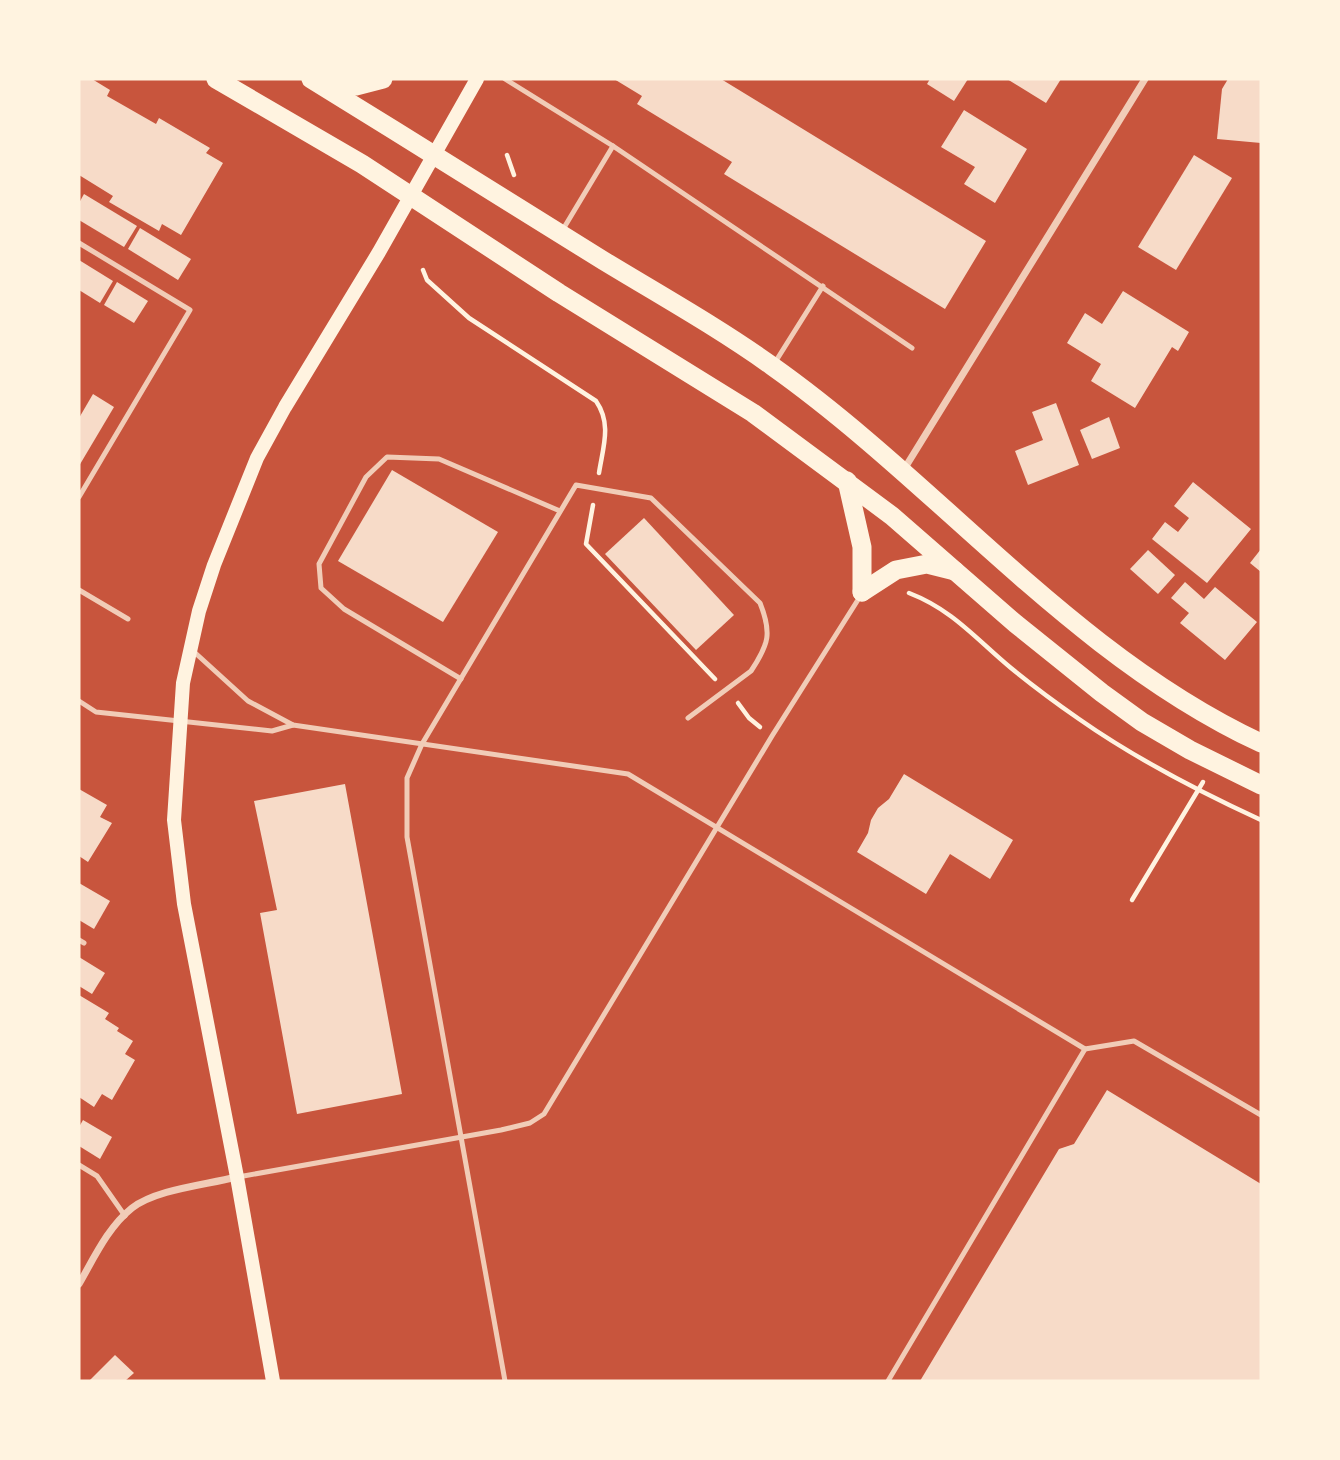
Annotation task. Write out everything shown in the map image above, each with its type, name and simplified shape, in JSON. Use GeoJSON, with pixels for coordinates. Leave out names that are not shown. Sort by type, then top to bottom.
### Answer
{"type":"FeatureCollection","features":[{"type":"Feature","properties":{"kind":"highway"},"geometry":{"type":"LineString","coordinates":[[216,79],[411,196],[559,293],[753,413],[847,481],[1102,693],[1142,722],[1214,763],[1261,785]]}},
{"type":"Feature","properties":{"kind":"highway"},"geometry":{"type":"LineString","coordinates":[[314,80],[356,86],[383,79]]}},
{"type":"Feature","properties":{"kind":"highway"},"geometry":{"type":"LineString","coordinates":[[314,80],[773,366],[903,472],[1104,648],[1193,706],[1260,741]]}},
{"type":"Feature","properties":{"kind":"highway"},"geometry":{"type":"LineString","coordinates":[[847,481],[862,547],[862,592]]}},
{"type":"Feature","properties":{"kind":"highway"},"geometry":{"type":"LineString","coordinates":[[862,592],[896,570],[927,565],[958,572]]}},
{"type":"Feature","properties":{"kind":"main road"},"geometry":{"type":"LineString","coordinates":[[273,1381],[184,904],[174,820],[183,683],[190,648],[214,565],[257,458],[477,79]]}},
{"type":"Feature","properties":{"kind":"street"},"geometry":{"type":"LineString","coordinates":[[903,472],[1146,79]]}},
{"type":"Feature","properties":{"kind":"street"},"geometry":{"type":"LineString","coordinates":[[79,1284],[111,1230],[132,1208],[151,1198],[237,1177]]}},
{"type":"Feature","properties":{"kind":"lane"},"geometry":{"type":"LineString","coordinates":[[505,79],[613,146],[912,348]]}},
{"type":"Feature","properties":{"kind":"lane"},"geometry":{"type":"LineString","coordinates":[[561,234],[613,146]]}},
{"type":"Feature","properties":{"kind":"lane"},"geometry":{"type":"LineString","coordinates":[[79,243],[190,310],[79,497]]}},
{"type":"Feature","properties":{"kind":"lane"},"geometry":{"type":"LineString","coordinates":[[773,366],[823,286]]}},
{"type":"Feature","properties":{"kind":"lane"},"geometry":{"type":"LineString","coordinates":[[461,679],[344,609],[321,588],[319,564],[366,477],[387,457],[439,458],[560,511]]}},
{"type":"Feature","properties":{"kind":"lane"},"geometry":{"type":"LineString","coordinates":[[505,1381],[407,837],[407,778],[422,744],[576,485],[651,498],[760,603],[767,620],[765,650],[751,671],[688,718]]}},
{"type":"Feature","properties":{"kind":"lane"},"geometry":{"type":"LineString","coordinates":[[79,590],[128,619]]}},
{"type":"Feature","properties":{"kind":"lane"},"geometry":{"type":"LineString","coordinates":[[237,1177],[530,1123],[544,1114],[862,592]]}},
{"type":"Feature","properties":{"kind":"lane"},"geometry":{"type":"LineString","coordinates":[[190,648],[248,701],[293,725],[628,774],[1086,1049],[1134,1041],[1261,1115]]}},
{"type":"Feature","properties":{"kind":"lane"},"geometry":{"type":"LineString","coordinates":[[79,701],[96,712],[272,731],[293,725]]}},
{"type":"Feature","properties":{"kind":"lane"},"geometry":{"type":"LineString","coordinates":[[888,1381],[1086,1049]]}},
{"type":"Feature","properties":{"kind":"lane"},"geometry":{"type":"LineString","coordinates":[[79,1165],[97,1176],[125,1216]]}},
{"type":"Feature","properties":{"kind":"path"},"geometry":{"type":"LineString","coordinates":[[896,570],[904,591],[948,612],[1012,668],[1081,720],[1147,762],[1261,820]]}},
{"type":"Feature","properties":{"kind":"path"},"geometry":{"type":"LineString","coordinates":[[1132,900],[1214,763]]}},
{"type":"Feature","properties":{"kind":"building"},"geometry":{"type":"Polygon","coordinates":[[[79,79],[92,79],[110,90],[107,96],[156,124],[159,118],[210,148],[206,153],[223,163],[181,235],[162,224],[159,231],[109,202],[113,196],[79,175],[79,79]]]}},
{"type":"Feature","properties":{"kind":"building"},"geometry":{"type":"Polygon","coordinates":[[[614,79],[721,79],[986,241],[945,309],[724,174],[732,162],[637,104],[642,96],[614,79]]]}},
{"type":"Feature","properties":{"kind":"building"},"geometry":{"type":"Polygon","coordinates":[[[930,79],[968,79],[954,101],[927,84],[930,79]]]}},
{"type":"Feature","properties":{"kind":"building"},"geometry":{"type":"Polygon","coordinates":[[[1007,79],[1061,79],[1046,103],[1007,79]]]}},
{"type":"Feature","properties":{"kind":"building"},"geometry":{"type":"Polygon","coordinates":[[[1228,79],[1261,79],[1261,143],[1217,139],[1222,89],[1228,79]]]}},
{"type":"Feature","properties":{"kind":"building"},"geometry":{"type":"Polygon","coordinates":[[[964,110],[1027,149],[995,203],[964,184],[975,167],[941,147],[964,110]]]}},
{"type":"Feature","properties":{"kind":"building"},"geometry":{"type":"Polygon","coordinates":[[[1194,155],[1232,178],[1176,270],[1138,247],[1194,155]]]}},
{"type":"Feature","properties":{"kind":"building"},"geometry":{"type":"Polygon","coordinates":[[[84,194],[137,226],[124,247],[79,220],[79,203],[84,194]]]}},
{"type":"Feature","properties":{"kind":"building"},"geometry":{"type":"Polygon","coordinates":[[[140,228],[191,259],[178,280],[128,249],[140,228]]]}},
{"type":"Feature","properties":{"kind":"building"},"geometry":{"type":"Polygon","coordinates":[[[79,260],[113,281],[100,303],[79,290],[79,260]]]}},
{"type":"Feature","properties":{"kind":"building"},"geometry":{"type":"Polygon","coordinates":[[[117,282],[148,301],[134,323],[104,305],[117,282]]]}},
{"type":"Feature","properties":{"kind":"building"},"geometry":{"type":"Polygon","coordinates":[[[1123,291],[1189,332],[1178,351],[1172,347],[1135,408],[1091,381],[1101,364],[1067,343],[1085,313],[1102,324],[1123,291]]]}},
{"type":"Feature","properties":{"kind":"building"},"geometry":{"type":"Polygon","coordinates":[[[93,394],[114,407],[79,466],[79,418],[93,394]]]}},
{"type":"Feature","properties":{"kind":"building"},"geometry":{"type":"Polygon","coordinates":[[[1056,403],[1079,465],[1028,485],[1015,451],[1043,440],[1032,412],[1056,403]]]}},
{"type":"Feature","properties":{"kind":"building"},"geometry":{"type":"Polygon","coordinates":[[[1109,417],[1120,448],[1092,459],[1080,430],[1109,417]]]}},
{"type":"Feature","properties":{"kind":"building"},"geometry":{"type":"Polygon","coordinates":[[[392,470],[498,532],[443,622],[338,561],[392,470]]]}},
{"type":"Feature","properties":{"kind":"building"},"geometry":{"type":"Polygon","coordinates":[[[1193,482],[1251,529],[1207,583],[1152,539],[1165,522],[1178,532],[1189,518],[1174,506],[1193,482]]]}},
{"type":"Feature","properties":{"kind":"building"},"geometry":{"type":"Polygon","coordinates":[[[644,518],[734,615],[696,650],[605,554],[644,518]]]}},
{"type":"Feature","properties":{"kind":"building"},"geometry":{"type":"Polygon","coordinates":[[[1261,549],[1261,572],[1250,563],[1261,549]]]}},
{"type":"Feature","properties":{"kind":"building"},"geometry":{"type":"Polygon","coordinates":[[[1148,550],[1175,575],[1158,594],[1130,569],[1148,550]]]}},
{"type":"Feature","properties":{"kind":"building"},"geometry":{"type":"Polygon","coordinates":[[[1185,582],[1204,599],[1215,587],[1257,622],[1225,660],[1180,623],[1189,613],[1171,598],[1185,582]]]}},
{"type":"Feature","properties":{"kind":"building"},"geometry":{"type":"Polygon","coordinates":[[[904,774],[1013,840],[990,879],[950,854],[926,894],[857,852],[878,808],[889,799],[904,774]]]}},
{"type":"Feature","properties":{"kind":"building"},"geometry":{"type":"Polygon","coordinates":[[[345,784],[402,1094],[297,1114],[260,913],[277,910],[254,801],[345,784]]]}},
{"type":"Feature","properties":{"kind":"building"},"geometry":{"type":"Polygon","coordinates":[[[79,789],[107,805],[100,817],[112,823],[88,862],[79,856],[79,789]]]}},
{"type":"Feature","properties":{"kind":"building"},"geometry":{"type":"Polygon","coordinates":[[[79,883],[110,901],[94,929],[79,920],[79,883]]]}},
{"type":"Feature","properties":{"kind":"building"},"geometry":{"type":"Polygon","coordinates":[[[79,957],[105,973],[92,994],[79,986],[79,957]]]}},
{"type":"Feature","properties":{"kind":"building"},"geometry":{"type":"Polygon","coordinates":[[[79,995],[109,1013],[105,1019],[133,1041],[125,1054],[135,1060],[112,1100],[102,1094],[94,1107],[79,1097],[79,995]]]}},
{"type":"Feature","properties":{"kind":"building"},"geometry":{"type":"Polygon","coordinates":[[[1107,1090],[1261,1184],[1261,1381],[920,1381],[1059,1149],[1074,1144],[1107,1090]]]}},
{"type":"Feature","properties":{"kind":"building"},"geometry":{"type":"Polygon","coordinates":[[[83,1120],[112,1137],[100,1159],[79,1146],[79,1127],[83,1120]]]}},
{"type":"Feature","properties":{"kind":"building"},"geometry":{"type":"Polygon","coordinates":[[[115,1355],[134,1373],[125,1381],[89,1381],[115,1355]]]}}]}
